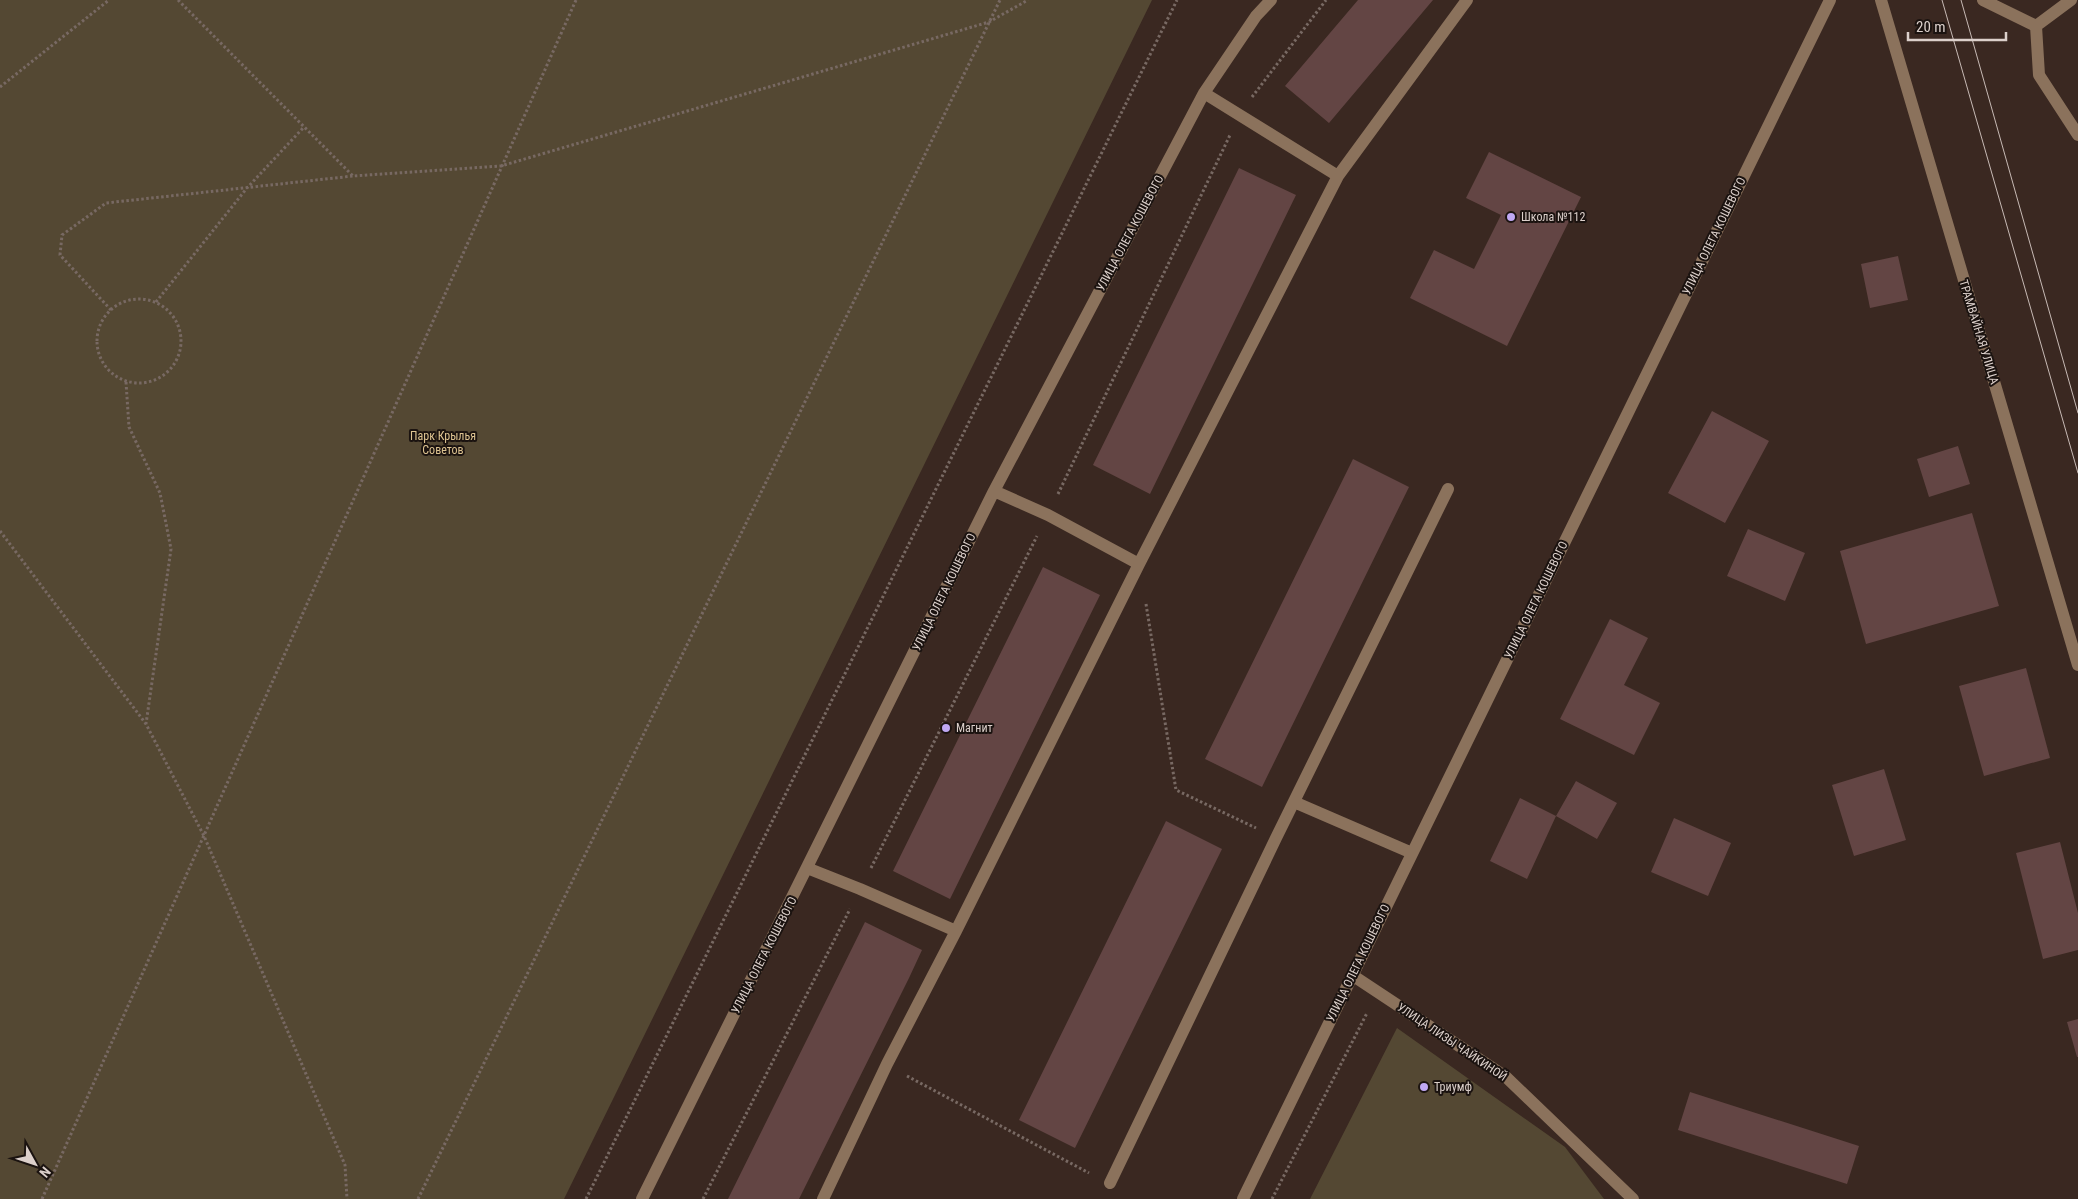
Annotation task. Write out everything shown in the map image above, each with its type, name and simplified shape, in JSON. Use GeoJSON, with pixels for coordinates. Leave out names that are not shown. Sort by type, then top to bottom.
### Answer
{"type":"FeatureCollection","features":[{"type":"Feature","properties":{"kind":"street","name":"УЛИЦА ОЛЕГА КОШЕВОГО"},"geometry":{"type":"LineString","coordinates":[[642,1199],[994,491],[1204,93],[1256,16],[1271,0]]}},
{"type":"Feature","properties":{"kind":"street"},"geometry":{"type":"LineString","coordinates":[[823,1199],[887,1064],[956,931],[1139,564],[1338,176],[1467,0]]}},
{"type":"Feature","properties":{"kind":"street","name":"УЛИЦА ОЛЕГА КОШЕВОГО"},"geometry":{"type":"LineString","coordinates":[[1243,1199],[1830,0]]}},
{"type":"Feature","properties":{"kind":"street","name":"ТРАМВАЙНАЯ УЛИЦА"},"geometry":{"type":"LineString","coordinates":[[1881,0],[2078,665]]}},
{"type":"Feature","properties":{"kind":"street"},"geometry":{"type":"LineString","coordinates":[[1983,0],[2036,26]]}},
{"type":"Feature","properties":{"kind":"street"},"geometry":{"type":"LineString","coordinates":[[2036,26],[2071,0]]}},
{"type":"Feature","properties":{"kind":"street"},"geometry":{"type":"LineString","coordinates":[[2036,26],[2039,75],[2078,136]]}},
{"type":"Feature","properties":{"kind":"street"},"geometry":{"type":"LineString","coordinates":[[1204,93],[1338,176]]}},
{"type":"Feature","properties":{"kind":"street"},"geometry":{"type":"LineString","coordinates":[[1110,1183],[1276,838],[1448,489]]}},
{"type":"Feature","properties":{"kind":"street"},"geometry":{"type":"LineString","coordinates":[[994,491],[1048,515],[1139,564]]}},
{"type":"Feature","properties":{"kind":"street"},"geometry":{"type":"LineString","coordinates":[[1294,802],[1412,853]]}},
{"type":"Feature","properties":{"kind":"street"},"geometry":{"type":"LineString","coordinates":[[807,868],[860,888],[956,931]]}},
{"type":"Feature","properties":{"kind":"street","name":"УЛИЦА ЛИЗЫ ЧАЙКИНОЙ"},"geometry":{"type":"LineString","coordinates":[[1352,975],[1506,1077],[1634,1199]]}},
{"type":"Feature","properties":{"kind":"path"},"geometry":{"type":"LineString","coordinates":[[0,87],[110,0]]}},
{"type":"Feature","properties":{"kind":"path"},"geometry":{"type":"LineString","coordinates":[[178,0],[353,176]]}},
{"type":"Feature","properties":{"kind":"path"},"geometry":{"type":"LineString","coordinates":[[42,1199],[576,0]]}},
{"type":"Feature","properties":{"kind":"path"},"geometry":{"type":"LineString","coordinates":[[418,1199],[1000,0]]}},
{"type":"Feature","properties":{"kind":"path"},"geometry":{"type":"LineString","coordinates":[[111,310],[60,255],[62,235],[106,203],[353,176],[501,166],[989,22],[1028,0]]}},
{"type":"Feature","properties":{"kind":"path"},"geometry":{"type":"LineString","coordinates":[[586,1199],[1177,0]]}},
{"type":"Feature","properties":{"kind":"path"},"geometry":{"type":"LineString","coordinates":[[703,1199],[1048,515],[1240,114],[1326,0]]}},
{"type":"Feature","properties":{"kind":"path"},"geometry":{"type":"LineString","coordinates":[[156,302],[247,188],[304,127]]}},
{"type":"Feature","properties":{"kind":"path"},"geometry":{"type":"LineString","coordinates":[[132,299],[156,302],[169,311],[178,324],[182,340],[179,356],[171,370],[158,380],[142,384],[126,382],[113,376],[103,364],[97,350],[97,336],[102,322],[111,310],[121,303],[132,299]]}},
{"type":"Feature","properties":{"kind":"path"},"geometry":{"type":"LineString","coordinates":[[126,382],[129,427],[160,493],[171,549],[146,724]]}},
{"type":"Feature","properties":{"kind":"path"},"geometry":{"type":"LineString","coordinates":[[0,531],[146,724],[204,836],[345,1165],[347,1199]]}},
{"type":"Feature","properties":{"kind":"path"},"geometry":{"type":"LineString","coordinates":[[1145,604],[1176,790],[1276,838]]}},
{"type":"Feature","properties":{"kind":"path"},"geometry":{"type":"LineString","coordinates":[[1272,1199],[1377,992]]}},
{"type":"Feature","properties":{"kind":"path"},"geometry":{"type":"LineString","coordinates":[[887,1064],[1039,1148],[1110,1183]]}},
{"type":"Feature","properties":{"kind":"green space","name":"Парк Крылья Советов"},"geometry":{"type":"Polygon","coordinates":[[[0,0],[1152,0],[564,1199],[0,1199],[0,0]]]}},
{"type":"Feature","properties":{"kind":"green space","name":"Триумф"},"geometry":{"type":"Polygon","coordinates":[[[1397,1028],[1565,1147],[1604,1199],[1310,1199],[1397,1028]]]}},
{"type":"Feature","properties":{"kind":"building"},"geometry":{"type":"Polygon","coordinates":[[[1358,0],[1433,0],[1329,123],[1285,86],[1358,0]]]}},
{"type":"Feature","properties":{"kind":"building"},"geometry":{"type":"Polygon","coordinates":[[[1489,152],[1581,197],[1507,346],[1410,298],[1434,250],[1474,269],[1501,215],[1466,198],[1489,152]]]}},
{"type":"Feature","properties":{"kind":"building"},"geometry":{"type":"Polygon","coordinates":[[[1239,168],[1296,195],[1150,494],[1093,465],[1239,168]]]}},
{"type":"Feature","properties":{"kind":"building"},"geometry":{"type":"Polygon","coordinates":[[[1898,256],[1908,300],[1870,308],[1861,264],[1898,256]]]}},
{"type":"Feature","properties":{"kind":"building"},"geometry":{"type":"Polygon","coordinates":[[[1712,411],[1769,441],[1725,523],[1668,493],[1712,411]]]}},
{"type":"Feature","properties":{"kind":"building"},"geometry":{"type":"Polygon","coordinates":[[[1958,446],[1970,484],[1929,497],[1917,459],[1958,446]]]}},
{"type":"Feature","properties":{"kind":"building"},"geometry":{"type":"Polygon","coordinates":[[[1353,459],[1409,487],[1262,787],[1205,759],[1353,459]]]}},
{"type":"Feature","properties":{"kind":"building"},"geometry":{"type":"Polygon","coordinates":[[[1972,513],[1999,606],[1866,644],[1840,551],[1972,513]]]}},
{"type":"Feature","properties":{"kind":"building"},"geometry":{"type":"Polygon","coordinates":[[[1748,529],[1805,553],[1785,601],[1727,576],[1748,529]]]}},
{"type":"Feature","properties":{"kind":"building"},"geometry":{"type":"Polygon","coordinates":[[[1043,567],[1100,595],[950,899],[893,871],[1043,567]]]}},
{"type":"Feature","properties":{"kind":"building"},"geometry":{"type":"Polygon","coordinates":[[[1610,619],[1648,638],[1624,685],[1660,703],[1634,755],[1560,719],[1610,619]]]}},
{"type":"Feature","properties":{"kind":"building"},"geometry":{"type":"Polygon","coordinates":[[[2026,668],[2050,758],[1984,776],[1959,686],[2026,668]]]}},
{"type":"Feature","properties":{"kind":"building"},"geometry":{"type":"Polygon","coordinates":[[[1884,769],[1906,840],[1854,856],[1832,785],[1884,769]]]}},
{"type":"Feature","properties":{"kind":"building"},"geometry":{"type":"Polygon","coordinates":[[[1576,781],[1617,803],[1597,839],[1556,816],[1576,781]]]}},
{"type":"Feature","properties":{"kind":"building"},"geometry":{"type":"Polygon","coordinates":[[[1520,798],[1556,816],[1527,879],[1490,861],[1520,798]]]}},
{"type":"Feature","properties":{"kind":"building"},"geometry":{"type":"Polygon","coordinates":[[[1674,818],[1731,843],[1708,896],[1651,872],[1674,818]]]}},
{"type":"Feature","properties":{"kind":"building"},"geometry":{"type":"Polygon","coordinates":[[[1166,821],[1222,849],[1075,1148],[1019,1120],[1166,821]]]}},
{"type":"Feature","properties":{"kind":"building"},"geometry":{"type":"Polygon","coordinates":[[[2060,842],[2078,913],[2078,950],[2043,959],[2016,853],[2060,842]]]}},
{"type":"Feature","properties":{"kind":"building"},"geometry":{"type":"Polygon","coordinates":[[[865,922],[922,950],[909,978],[799,1199],[728,1199],[865,922]]]}},
{"type":"Feature","properties":{"kind":"building"},"geometry":{"type":"Polygon","coordinates":[[[2078,1019],[2078,1057],[2077,1057],[2067,1022],[2078,1019]]]}},
{"type":"Feature","properties":{"kind":"building"},"geometry":{"type":"Polygon","coordinates":[[[1690,1092],[1859,1146],[1847,1184],[1678,1130],[1690,1092]]]}},
{"type":"Feature","properties":{"kind":"tram line"},"geometry":{"type":"LineString","coordinates":[[1942,0],[2078,473]]}},
{"type":"Feature","properties":{"kind":"tram line"},"geometry":{"type":"LineString","coordinates":[[1961,0],[2078,413]]}},
{"type":"Feature","properties":{"kind":"place","name":"Школа №112"},"geometry":{"type":"Point","coordinates":[1511,217]}},
{"type":"Feature","properties":{"kind":"place","name":"Магнит"},"geometry":{"type":"Point","coordinates":[946,728]}},
{"type":"Feature","properties":{"kind":"place","name":"Триумф"},"geometry":{"type":"Point","coordinates":[1424,1087]}}]}
